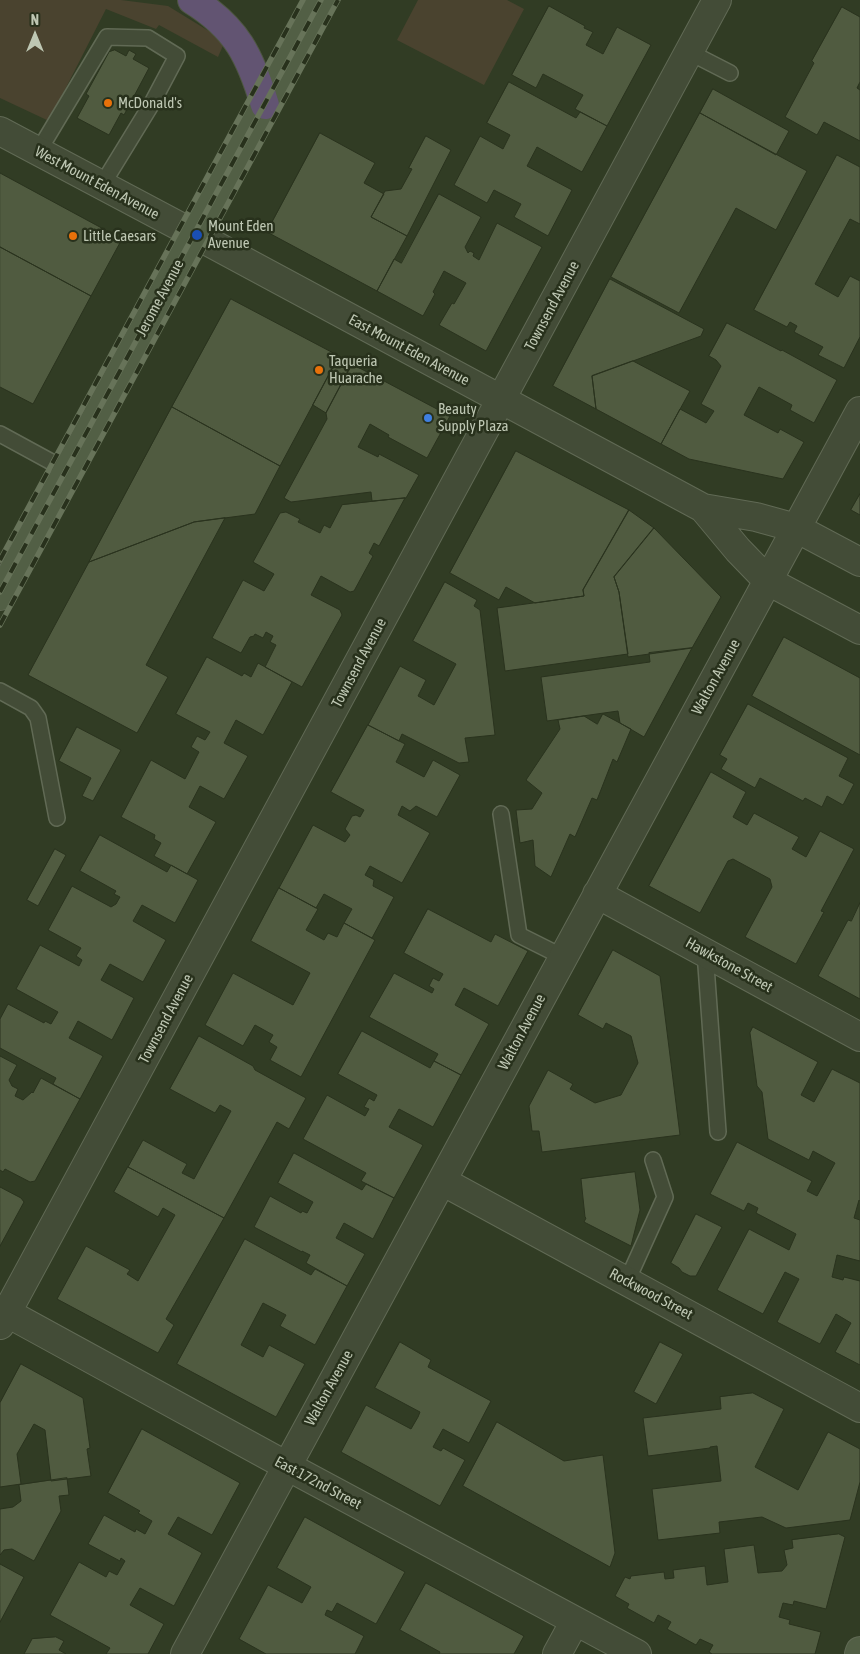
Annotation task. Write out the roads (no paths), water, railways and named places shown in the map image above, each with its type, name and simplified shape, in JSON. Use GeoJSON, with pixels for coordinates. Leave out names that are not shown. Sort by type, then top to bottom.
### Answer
{"type":"FeatureCollection","features":[{"type":"Feature","properties":{"kind":"highway"},"geometry":{"type":"LineString","coordinates":[[192,0],[214,15],[232,32],[250,64],[265,105]]}},
{"type":"Feature","properties":{"kind":"main road","name":"Jerome Avenue"},"geometry":{"type":"LineString","coordinates":[[0,596],[321,0]]}},
{"type":"Feature","properties":{"kind":"street","name":"Townsend Avenue"},"geometry":{"type":"LineString","coordinates":[[2,1316],[717,0]]}},
{"type":"Feature","properties":{"kind":"street","name":"West Mount Eden Avenue"},"geometry":{"type":"LineString","coordinates":[[0,132],[194,234]]}},
{"type":"Feature","properties":{"kind":"street","name":"East Mount Eden Avenue"},"geometry":{"type":"LineString","coordinates":[[194,234],[703,508],[756,517],[796,528],[860,562]]}},
{"type":"Feature","properties":{"kind":"street","name":"Walton Avenue"},"geometry":{"type":"LineString","coordinates":[[185,1654],[860,411]]}},
{"type":"Feature","properties":{"kind":"street","name":"East Mount Eden Avenue"},"geometry":{"type":"LineString","coordinates":[[703,508],[738,550],[768,580],[860,630]]}},
{"type":"Feature","properties":{"kind":"street","name":"Hawkstone Street"},"geometry":{"type":"LineString","coordinates":[[597,894],[860,1037]]}},
{"type":"Feature","properties":{"kind":"street","name":"Rockwood Street"},"geometry":{"type":"LineString","coordinates":[[442,1181],[860,1408]]}},
{"type":"Feature","properties":{"kind":"street","name":"East 172nd Street"},"geometry":{"type":"LineString","coordinates":[[2,1316],[287,1466],[637,1654]]}},
{"type":"Feature","properties":{"kind":"street"},"geometry":{"type":"LineString","coordinates":[[557,1654],[575,1621]]}},
{"type":"Feature","properties":{"kind":"lane"},"geometry":{"type":"LineString","coordinates":[[38,152],[107,37],[148,38],[177,56],[151,105],[102,185]]}},
{"type":"Feature","properties":{"kind":"lane"},"geometry":{"type":"LineString","coordinates":[[689,52],[730,73]]}},
{"type":"Feature","properties":{"kind":"lane"},"geometry":{"type":"LineString","coordinates":[[0,434],[68,472]]}},
{"type":"Feature","properties":{"kind":"lane"},"geometry":{"type":"LineString","coordinates":[[0,691],[30,708],[38,718],[57,818]]}},
{"type":"Feature","properties":{"kind":"lane"},"geometry":{"type":"LineString","coordinates":[[501,814],[519,935],[563,957]]}},
{"type":"Feature","properties":{"kind":"lane"},"geometry":{"type":"LineString","coordinates":[[705,952],[718,1132]]}},
{"type":"Feature","properties":{"kind":"lane"},"geometry":{"type":"LineString","coordinates":[[627,1281],[666,1197],[653,1160]]}},
{"type":"Feature","properties":{"kind":"railway"},"geometry":{"type":"LineString","coordinates":[[0,560],[303,0]]}},
{"type":"Feature","properties":{"kind":"railway"},"geometry":{"type":"LineString","coordinates":[[0,592],[321,0]]}},
{"type":"Feature","properties":{"kind":"railway"},"geometry":{"type":"LineString","coordinates":[[0,625],[338,0]]}},
{"type":"Feature","properties":{"kind":"place","name":"McDonald's"},"geometry":{"type":"Point","coordinates":[108,103]}},
{"type":"Feature","properties":{"kind":"place","name":"Mount Eden Avenue"},"geometry":{"type":"Point","coordinates":[197,235]}},
{"type":"Feature","properties":{"kind":"place","name":"Little Caesars"},"geometry":{"type":"Point","coordinates":[73,236]}},
{"type":"Feature","properties":{"kind":"place","name":"Taqueria Huarache"},"geometry":{"type":"Point","coordinates":[319,370]}},
{"type":"Feature","properties":{"kind":"place","name":"Beauty Supply Plaza"},"geometry":{"type":"Point","coordinates":[428,418]}}]}
